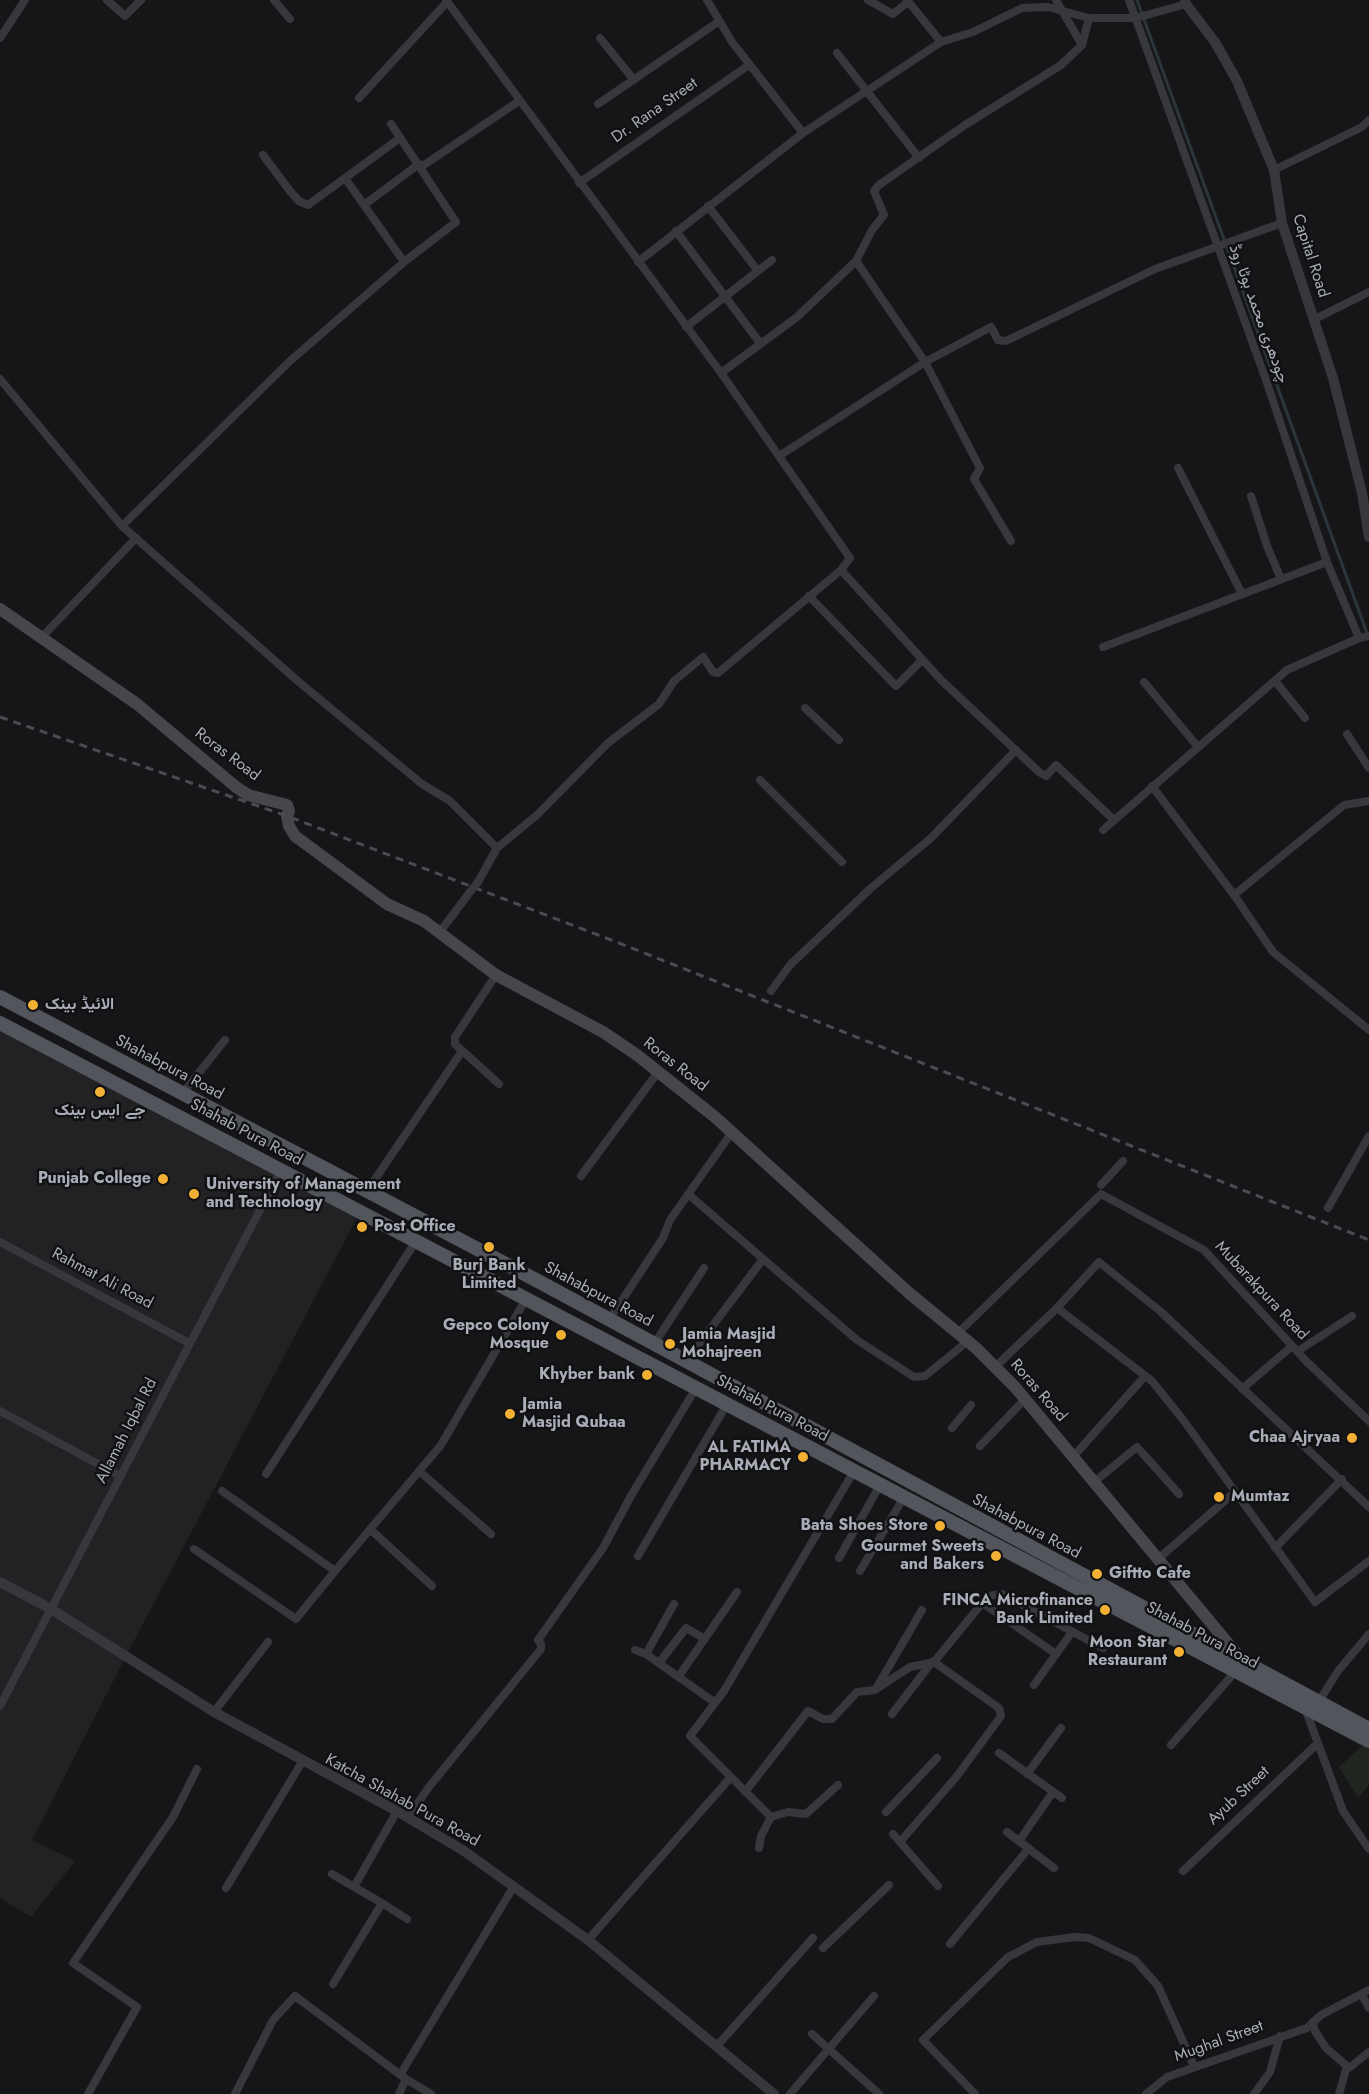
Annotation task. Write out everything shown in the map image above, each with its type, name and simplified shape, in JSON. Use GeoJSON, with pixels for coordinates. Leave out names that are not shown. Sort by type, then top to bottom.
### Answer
{"type":"FeatureCollection","features":[{"type":"Feature","properties":{"kind":"main road","name":"Roras Road"},"geometry":{"type":"LineString","coordinates":[[0,609],[137,704],[236,787],[249,795],[287,805],[290,811],[287,816],[289,826],[299,839],[387,904],[424,921],[496,975],[603,1032],[658,1072],[732,1132],[909,1293],[963,1337],[994,1366],[1025,1399],[1158,1559],[1240,1668]]}},
{"type":"Feature","properties":{"kind":"main road","name":"Shahabpura Road"},"geometry":{"type":"LineString","coordinates":[[0,997],[686,1361],[1240,1668]]}},
{"type":"Feature","properties":{"kind":"main road","name":"Shahab Pura Road"},"geometry":{"type":"LineString","coordinates":[[0,1023],[880,1485],[1312,1705],[1369,1741]]}},
{"type":"Feature","properties":{"kind":"main road"},"geometry":{"type":"LineString","coordinates":[[281,1170],[291,1151]]}},
{"type":"Feature","properties":{"kind":"main road"},"geometry":{"type":"LineString","coordinates":[[838,1462],[845,1454],[843,1447]]}},
{"type":"Feature","properties":{"kind":"main road"},"geometry":{"type":"LineString","coordinates":[[859,1474],[873,1463]]}},
{"type":"Feature","properties":{"kind":"main road"},"geometry":{"type":"LineString","coordinates":[[1312,1705],[1369,1729]]}},
{"type":"Feature","properties":{"kind":"street"},"geometry":{"type":"LineString","coordinates":[[0,38],[25,0]]}},
{"type":"Feature","properties":{"kind":"street"},"geometry":{"type":"LineString","coordinates":[[107,0],[125,16],[141,0]]}},
{"type":"Feature","properties":{"kind":"street"},"geometry":{"type":"LineString","coordinates":[[274,0],[290,19]]}},
{"type":"Feature","properties":{"kind":"street"},"geometry":{"type":"LineString","coordinates":[[707,0],[718,22],[803,133]]}},
{"type":"Feature","properties":{"kind":"street"},"geometry":{"type":"LineString","coordinates":[[868,0],[893,14],[908,1],[941,42]]}},
{"type":"Feature","properties":{"kind":"street"},"geometry":{"type":"LineString","coordinates":[[1056,0],[1082,45]]}},
{"type":"Feature","properties":{"kind":"street","name":"چودھری محمد بوٹا روڈ"},"geometry":{"type":"LineString","coordinates":[[1129,0],[1266,380],[1327,562],[1359,638]]}},
{"type":"Feature","properties":{"kind":"street"},"geometry":{"type":"LineString","coordinates":[[359,98],[447,1],[721,373],[850,558],[841,570],[718,673],[713,672],[703,657],[674,681],[659,704],[608,743],[537,815],[497,848],[478,882],[439,933]]}},
{"type":"Feature","properties":{"kind":"street"},"geometry":{"type":"LineString","coordinates":[[638,262],[803,133],[941,42],[973,32],[1022,8],[1061,10],[1089,18],[1136,18],[1186,2]]}},
{"type":"Feature","properties":{"kind":"street","name":"Capital Road"},"geometry":{"type":"LineString","coordinates":[[1186,2],[1215,42],[1237,81],[1274,170],[1282,223],[1315,319],[1365,491],[1369,537]]}},
{"type":"Feature","properties":{"kind":"street"},"geometry":{"type":"LineString","coordinates":[[721,373],[804,311],[856,261],[872,230],[884,215],[874,188],[965,124],[1061,65],[1082,45],[1089,18]]}},
{"type":"Feature","properties":{"kind":"street"},"geometry":{"type":"LineString","coordinates":[[598,104],[718,22]]}},
{"type":"Feature","properties":{"kind":"street"},"geometry":{"type":"LineString","coordinates":[[600,38],[634,80]]}},
{"type":"Feature","properties":{"kind":"street"},"geometry":{"type":"LineString","coordinates":[[837,52],[919,158]]}},
{"type":"Feature","properties":{"kind":"street","name":"Dr. Rana Street"},"geometry":{"type":"LineString","coordinates":[[579,183],[749,64]]}},
{"type":"Feature","properties":{"kind":"street"},"geometry":{"type":"LineString","coordinates":[[364,205],[519,101]]}},
{"type":"Feature","properties":{"kind":"street"},"geometry":{"type":"LineString","coordinates":[[1274,170],[1362,126],[1369,120]]}},
{"type":"Feature","properties":{"kind":"street"},"geometry":{"type":"LineString","coordinates":[[122,526],[290,361],[404,262],[456,222],[391,124]]}},
{"type":"Feature","properties":{"kind":"street"},"geometry":{"type":"LineString","coordinates":[[263,155],[290,191],[304,204],[313,202],[400,138]]}},
{"type":"Feature","properties":{"kind":"street"},"geometry":{"type":"LineString","coordinates":[[345,178],[404,262]]}},
{"type":"Feature","properties":{"kind":"street"},"geometry":{"type":"LineString","coordinates":[[708,206],[758,270]]}},
{"type":"Feature","properties":{"kind":"street"},"geometry":{"type":"LineString","coordinates":[[779,456],[925,362],[991,327],[998,340],[1006,341],[1155,269],[1217,244],[1282,223]]}},
{"type":"Feature","properties":{"kind":"street"},"geometry":{"type":"LineString","coordinates":[[676,231],[760,343]]}},
{"type":"Feature","properties":{"kind":"street"},"geometry":{"type":"LineString","coordinates":[[686,327],[772,260]]}},
{"type":"Feature","properties":{"kind":"street"},"geometry":{"type":"LineString","coordinates":[[856,261],[925,362],[980,468],[974,479],[1011,541]]}},
{"type":"Feature","properties":{"kind":"street"},"geometry":{"type":"LineString","coordinates":[[1315,319],[1369,292]]}},
{"type":"Feature","properties":{"kind":"street"},"geometry":{"type":"LineString","coordinates":[[0,379],[122,526],[299,682],[422,784],[450,801],[497,848]]}},
{"type":"Feature","properties":{"kind":"street"},"geometry":{"type":"LineString","coordinates":[[1178,468],[1242,594]]}},
{"type":"Feature","properties":{"kind":"street"},"geometry":{"type":"LineString","coordinates":[[1251,496],[1267,546],[1281,579]]}},
{"type":"Feature","properties":{"kind":"street"},"geometry":{"type":"LineString","coordinates":[[41,638],[136,538]]}},
{"type":"Feature","properties":{"kind":"street"},"geometry":{"type":"LineString","coordinates":[[1103,647],[1327,562]]}},
{"type":"Feature","properties":{"kind":"street"},"geometry":{"type":"LineString","coordinates":[[841,570],[922,660],[1043,776],[1056,765],[1114,820]]}},
{"type":"Feature","properties":{"kind":"street"},"geometry":{"type":"LineString","coordinates":[[809,596],[896,686],[922,660]]}},
{"type":"Feature","properties":{"kind":"street"},"geometry":{"type":"LineString","coordinates":[[1102,830],[1287,670],[1359,638],[1369,636]]}},
{"type":"Feature","properties":{"kind":"street"},"geometry":{"type":"LineString","coordinates":[[1275,681],[1305,718]]}},
{"type":"Feature","properties":{"kind":"street"},"geometry":{"type":"LineString","coordinates":[[1144,682],[1198,747]]}},
{"type":"Feature","properties":{"kind":"street"},"geometry":{"type":"LineString","coordinates":[[805,708],[839,740]]}},
{"type":"Feature","properties":{"kind":"street"},"geometry":{"type":"LineString","coordinates":[[1347,734],[1369,768]]}},
{"type":"Feature","properties":{"kind":"street"},"geometry":{"type":"LineString","coordinates":[[771,991],[790,965],[871,888],[931,838],[1016,750]]}},
{"type":"Feature","properties":{"kind":"street"},"geometry":{"type":"LineString","coordinates":[[760,780],[842,862]]}},
{"type":"Feature","properties":{"kind":"street"},"geometry":{"type":"LineString","coordinates":[[1152,786],[1234,895],[1273,952],[1369,1030]]}},
{"type":"Feature","properties":{"kind":"street"},"geometry":{"type":"LineString","coordinates":[[1234,895],[1344,805],[1369,801]]}},
{"type":"Feature","properties":{"kind":"street"},"geometry":{"type":"LineString","coordinates":[[496,975],[455,1037],[455,1044],[499,1084]]}},
{"type":"Feature","properties":{"kind":"street"},"geometry":{"type":"LineString","coordinates":[[182,1094],[225,1040]]}},
{"type":"Feature","properties":{"kind":"street"},"geometry":{"type":"LineString","coordinates":[[367,1191],[462,1051]]}},
{"type":"Feature","properties":{"kind":"street"},"geometry":{"type":"LineString","coordinates":[[581,1176],[658,1072]]}},
{"type":"Feature","properties":{"kind":"street"},"geometry":{"type":"LineString","coordinates":[[609,1320],[663,1238],[670,1220],[732,1132]]}},
{"type":"Feature","properties":{"kind":"street"},"geometry":{"type":"LineString","coordinates":[[1328,1208],[1369,1136]]}},
{"type":"Feature","properties":{"kind":"street"},"geometry":{"type":"LineString","coordinates":[[1101,1185],[1123,1161]]}},
{"type":"Feature","properties":{"kind":"street","name":"Allamah Iqbal Rd"},"geometry":{"type":"LineString","coordinates":[[0,1706],[281,1170]]}},
{"type":"Feature","properties":{"kind":"street"},"geometry":{"type":"LineString","coordinates":[[688,1194],[857,1340],[914,1377],[925,1376],[963,1337]]}},
{"type":"Feature","properties":{"kind":"street","name":"Mubarakpura Road"},"geometry":{"type":"LineString","coordinates":[[963,1337],[1101,1194],[1204,1250],[1295,1348],[1368,1419]]}},
{"type":"Feature","properties":{"kind":"street"},"geometry":{"type":"LineString","coordinates":[[266,1474],[416,1241]]}},
{"type":"Feature","properties":{"kind":"street","name":"Rahmat Ali Road"},"geometry":{"type":"LineString","coordinates":[[0,1242],[189,1343]]}},
{"type":"Feature","properties":{"kind":"street"},"geometry":{"type":"LineString","coordinates":[[686,1361],[763,1259]]}},
{"type":"Feature","properties":{"kind":"street"},"geometry":{"type":"LineString","coordinates":[[994,1366],[1057,1308],[1100,1263],[1160,1311],[1306,1449],[1342,1479],[1369,1507]]}},
{"type":"Feature","properties":{"kind":"street"},"geometry":{"type":"LineString","coordinates":[[654,1344],[704,1268]]}},
{"type":"Feature","properties":{"kind":"street"},"geometry":{"type":"LineString","coordinates":[[194,1549],[296,1619],[441,1445],[526,1299]]}},
{"type":"Feature","properties":{"kind":"street"},"geometry":{"type":"LineString","coordinates":[[1057,1308],[1145,1376],[1184,1420],[1316,1602],[1369,1562]]}},
{"type":"Feature","properties":{"kind":"street"},"geometry":{"type":"LineString","coordinates":[[1242,1389],[1295,1348],[1352,1316]]}},
{"type":"Feature","properties":{"kind":"street"},"geometry":{"type":"LineString","coordinates":[[1072,1458],[1145,1376]]}},
{"type":"Feature","properties":{"kind":"street"},"geometry":{"type":"LineString","coordinates":[[408,1817],[429,1787],[541,1649],[538,1641],[603,1548],[632,1494],[696,1388]]}},
{"type":"Feature","properties":{"kind":"street"},"geometry":{"type":"LineString","coordinates":[[980,1446],[1025,1399]]}},
{"type":"Feature","properties":{"kind":"street"},"geometry":{"type":"LineString","coordinates":[[638,1556],[726,1404]]}},
{"type":"Feature","properties":{"kind":"street"},"geometry":{"type":"LineString","coordinates":[[952,1428],[971,1405]]}},
{"type":"Feature","properties":{"kind":"street"},"geometry":{"type":"LineString","coordinates":[[0,1411],[120,1476]]}},
{"type":"Feature","properties":{"kind":"street"},"geometry":{"type":"LineString","coordinates":[[1093,1483],[1137,1447],[1179,1494]]}},
{"type":"Feature","properties":{"kind":"street"},"geometry":{"type":"LineString","coordinates":[[419,1471],[491,1534]]}},
{"type":"Feature","properties":{"kind":"street"},"geometry":{"type":"LineString","coordinates":[[771,1817],[690,1736],[724,1691],[859,1474]]}},
{"type":"Feature","properties":{"kind":"street"},"geometry":{"type":"LineString","coordinates":[[1275,1548],[1342,1479]]}},
{"type":"Feature","properties":{"kind":"street"},"geometry":{"type":"LineString","coordinates":[[839,1558],[880,1485]]}},
{"type":"Feature","properties":{"kind":"street"},"geometry":{"type":"LineString","coordinates":[[222,1491],[335,1571]]}},
{"type":"Feature","properties":{"kind":"street"},"geometry":{"type":"LineString","coordinates":[[1158,1559],[1235,1492]]}},
{"type":"Feature","properties":{"kind":"street"},"geometry":{"type":"LineString","coordinates":[[860,1571],[904,1497]]}},
{"type":"Feature","properties":{"kind":"street"},"geometry":{"type":"LineString","coordinates":[[370,1529],[432,1586]]}},
{"type":"Feature","properties":{"kind":"street","name":"Katcha Shahab Pura Road"},"geometry":{"type":"LineString","coordinates":[[0,1582],[51,1609],[214,1712],[302,1762],[408,1817],[464,1851],[588,1940],[774,2094]]}},
{"type":"Feature","properties":{"kind":"street"},"geometry":{"type":"LineString","coordinates":[[679,1676],[737,1592]]}},
{"type":"Feature","properties":{"kind":"street"},"geometry":{"type":"LineString","coordinates":[[892,1714],[988,1596],[1002,1594],[1103,1648]]}},
{"type":"Feature","properties":{"kind":"street"},"geometry":{"type":"LineString","coordinates":[[981,1602],[1056,1654]]}},
{"type":"Feature","properties":{"kind":"street"},"geometry":{"type":"LineString","coordinates":[[646,1654],[674,1604]]}},
{"type":"Feature","properties":{"kind":"street"},"geometry":{"type":"LineString","coordinates":[[875,1690],[922,1610]]}},
{"type":"Feature","properties":{"kind":"street"},"geometry":{"type":"LineString","coordinates":[[659,1663],[687,1628],[705,1639]]}},
{"type":"Feature","properties":{"kind":"street"},"geometry":{"type":"LineString","coordinates":[[1034,1685],[1072,1632]]}},
{"type":"Feature","properties":{"kind":"street"},"geometry":{"type":"LineString","coordinates":[[1369,1635],[1312,1705],[1317,1744],[1343,1811],[1369,1849]]}},
{"type":"Feature","properties":{"kind":"street"},"geometry":{"type":"LineString","coordinates":[[214,1712],[268,1642]]}},
{"type":"Feature","properties":{"kind":"street"},"geometry":{"type":"LineString","coordinates":[[635,1650],[646,1654],[714,1702]]}},
{"type":"Feature","properties":{"kind":"street"},"geometry":{"type":"LineString","coordinates":[[745,1792],[808,1711],[827,1721],[857,1692],[875,1690],[910,1667],[933,1662],[999,1708],[1000,1716],[957,1776],[900,1842]]}},
{"type":"Feature","properties":{"kind":"street"},"geometry":{"type":"LineString","coordinates":[[1171,1745],[1240,1668]]}},
{"type":"Feature","properties":{"kind":"street"},"geometry":{"type":"LineString","coordinates":[[1027,1774],[1061,1728]]}},
{"type":"Feature","properties":{"kind":"street","name":"Ayub Street"},"geometry":{"type":"LineString","coordinates":[[1183,1871],[1317,1744]]}},
{"type":"Feature","properties":{"kind":"street"},"geometry":{"type":"LineString","coordinates":[[999,1753],[1062,1798]]}},
{"type":"Feature","properties":{"kind":"street"},"geometry":{"type":"LineString","coordinates":[[886,1812],[937,1758]]}},
{"type":"Feature","properties":{"kind":"street"},"geometry":{"type":"LineString","coordinates":[[226,1888],[302,1762]]}},
{"type":"Feature","properties":{"kind":"street"},"geometry":{"type":"LineString","coordinates":[[88,2094],[137,2007],[73,1963],[173,1817],[197,1769]]}},
{"type":"Feature","properties":{"kind":"street"},"geometry":{"type":"LineString","coordinates":[[588,1940],[730,1778]]}},
{"type":"Feature","properties":{"kind":"street"},"geometry":{"type":"LineString","coordinates":[[759,1848],[761,1836],[771,1817],[788,1812],[806,1814],[838,1785]]}},
{"type":"Feature","properties":{"kind":"street"},"geometry":{"type":"LineString","coordinates":[[1020,1841],[1053,1792]]}},
{"type":"Feature","properties":{"kind":"street"},"geometry":{"type":"LineString","coordinates":[[354,1887],[397,1811]]}},
{"type":"Feature","properties":{"kind":"street"},"geometry":{"type":"LineString","coordinates":[[1007,1832],[1054,1868]]}},
{"type":"Feature","properties":{"kind":"street"},"geometry":{"type":"LineString","coordinates":[[893,1834],[938,1886]]}},
{"type":"Feature","properties":{"kind":"street"},"geometry":{"type":"LineString","coordinates":[[950,1944],[1029,1848]]}},
{"type":"Feature","properties":{"kind":"street"},"geometry":{"type":"LineString","coordinates":[[332,1874],[407,1919]]}},
{"type":"Feature","properties":{"kind":"street"},"geometry":{"type":"LineString","coordinates":[[823,1948],[889,1885]]}},
{"type":"Feature","properties":{"kind":"street"},"geometry":{"type":"LineString","coordinates":[[399,2094],[403,2077],[432,2017],[514,1886]]}},
{"type":"Feature","properties":{"kind":"street"},"geometry":{"type":"LineString","coordinates":[[333,1984],[382,1903]]}},
{"type":"Feature","properties":{"kind":"street"},"geometry":{"type":"LineString","coordinates":[[975,2094],[923,2040],[1008,1957],[1037,1942],[1076,1937],[1089,1938],[1135,1960],[1158,1986],[1194,2066]]}},
{"type":"Feature","properties":{"kind":"street"},"geometry":{"type":"LineString","coordinates":[[716,2047],[813,1938]]}},
{"type":"Feature","properties":{"kind":"street"},"geometry":{"type":"LineString","coordinates":[[1365,1993],[1369,2008]]}},
{"type":"Feature","properties":{"kind":"street","name":"Mughal Street"},"geometry":{"type":"LineString","coordinates":[[1146,2094],[1167,2077],[1310,2025],[1365,1993]]}},
{"type":"Feature","properties":{"kind":"street"},"geometry":{"type":"LineString","coordinates":[[235,2094],[273,2020],[295,1996],[403,2077],[431,2094]]}},
{"type":"Feature","properties":{"kind":"street"},"geometry":{"type":"LineString","coordinates":[[790,2094],[874,1996]]}},
{"type":"Feature","properties":{"kind":"street"},"geometry":{"type":"LineString","coordinates":[[1310,2025],[1326,2048],[1347,2066],[1339,2094]]}},
{"type":"Feature","properties":{"kind":"street"},"geometry":{"type":"LineString","coordinates":[[813,2034],[879,2094]]}},
{"type":"Feature","properties":{"kind":"street"},"geometry":{"type":"LineString","coordinates":[[1254,2094],[1270,2072],[1280,2036]]}},
{"type":"Feature","properties":{"kind":"street"},"geometry":{"type":"LineString","coordinates":[[1349,2068],[1369,2052]]}},
{"type":"Feature","properties":{"kind":"shaded area"},"geometry":{"type":"Polygon","coordinates":[[[0,1023],[360,1212],[126,1656],[32,1840],[75,1861],[31,1917],[0,1898],[0,1023]]]}},
{"type":"Feature","properties":{"kind":"shaded area"},"geometry":{"type":"Polygon","coordinates":[[[1363,1745],[1369,1749],[1369,1785],[1358,1798],[1339,1767],[1363,1745]]]}},
{"type":"Feature","properties":{"kind":"waterway"},"geometry":{"type":"LineString","coordinates":[[1137,0],[1368,636]]}},
{"type":"Feature","properties":{"kind":"railway"},"geometry":{"type":"LineString","coordinates":[[0,717],[287,816],[619,943],[1369,1240]]}},
{"type":"Feature","properties":{"kind":"place","name":"الائیڈ بینک"},"geometry":{"type":"Point","coordinates":[33,1005]}},
{"type":"Feature","properties":{"kind":"place","name":"جے ایس بینک"},"geometry":{"type":"Point","coordinates":[100,1092]}},
{"type":"Feature","properties":{"kind":"place","name":"Punjab College"},"geometry":{"type":"Point","coordinates":[163,1179]}},
{"type":"Feature","properties":{"kind":"place","name":"University of Management and Technology"},"geometry":{"type":"Point","coordinates":[194,1194]}},
{"type":"Feature","properties":{"kind":"place","name":"Post Office"},"geometry":{"type":"Point","coordinates":[362,1227]}},
{"type":"Feature","properties":{"kind":"place","name":"Burj Bank Limited"},"geometry":{"type":"Point","coordinates":[489,1247]}},
{"type":"Feature","properties":{"kind":"place","name":"Gepco Colony Mosque"},"geometry":{"type":"Point","coordinates":[561,1335]}},
{"type":"Feature","properties":{"kind":"place","name":"Jamia Masjid Mohajreen"},"geometry":{"type":"Point","coordinates":[670,1344]}},
{"type":"Feature","properties":{"kind":"place","name":"Khyber bank"},"geometry":{"type":"Point","coordinates":[647,1375]}},
{"type":"Feature","properties":{"kind":"place","name":"Jamia Masjid Qubaa"},"geometry":{"type":"Point","coordinates":[510,1414]}},
{"type":"Feature","properties":{"kind":"place","name":"Chaa Ajryaa"},"geometry":{"type":"Point","coordinates":[1352,1438]}},
{"type":"Feature","properties":{"kind":"place","name":"AL FATIMA PHARMACY"},"geometry":{"type":"Point","coordinates":[803,1457]}},
{"type":"Feature","properties":{"kind":"place","name":"Mumtaz"},"geometry":{"type":"Point","coordinates":[1219,1497]}},
{"type":"Feature","properties":{"kind":"place","name":"Bata Shoes Store"},"geometry":{"type":"Point","coordinates":[940,1526]}},
{"type":"Feature","properties":{"kind":"place","name":"Gourmet Sweets and Bakers"},"geometry":{"type":"Point","coordinates":[996,1556]}},
{"type":"Feature","properties":{"kind":"place","name":"Giftto Cafe"},"geometry":{"type":"Point","coordinates":[1097,1574]}},
{"type":"Feature","properties":{"kind":"place","name":"FINCA Microfinance Bank Limited"},"geometry":{"type":"Point","coordinates":[1105,1610]}},
{"type":"Feature","properties":{"kind":"place","name":"Moon Star Restaurant"},"geometry":{"type":"Point","coordinates":[1179,1652]}}]}
